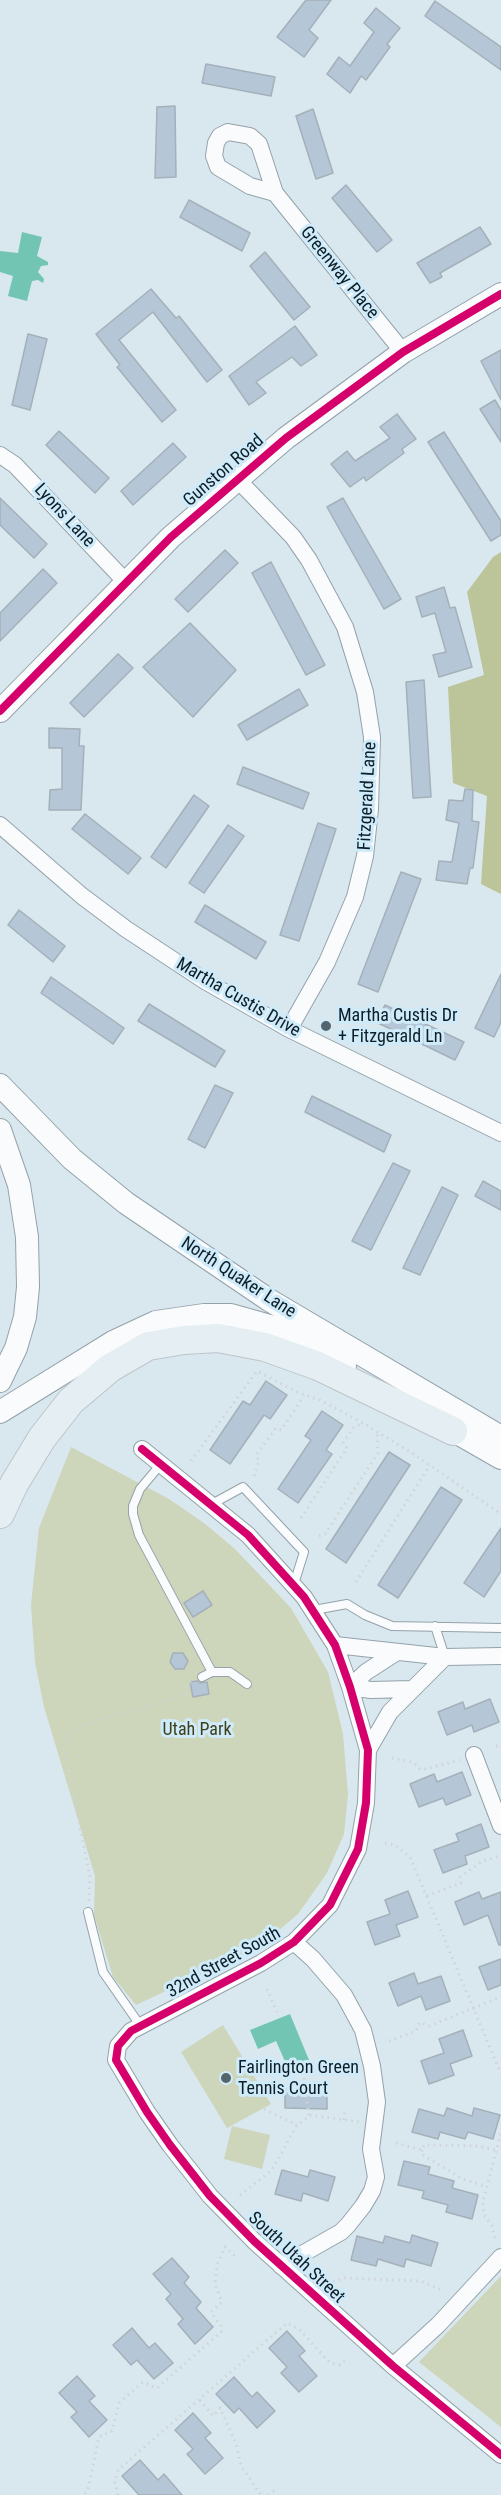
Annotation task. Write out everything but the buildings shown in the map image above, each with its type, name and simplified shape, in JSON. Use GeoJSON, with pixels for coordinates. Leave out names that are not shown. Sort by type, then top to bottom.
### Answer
{"type":"FeatureCollection","features":[{"type":"Feature","properties":{"kind":"highway"},"geometry":{"type":"LineString","coordinates":[[0,1514],[14,1484],[42,1438],[71,1401],[110,1368],[148,1346],[175,1341],[218,1338],[265,1347],[318,1366],[453,1431]]}},
{"type":"Feature","properties":{"kind":"main road","name":"Gunston Road"},"geometry":{"type":"LineString","coordinates":[[0,711],[125,581],[237,479],[329,405],[403,352],[501,294]]}},
{"type":"Feature","properties":{"kind":"main road","name":"North Quaker Lane"},"geometry":{"type":"LineString","coordinates":[[0,1085],[72,1159],[126,1203],[269,1300],[501,1437]]}},
{"type":"Feature","properties":{"kind":"main road"},"geometry":{"type":"LineString","coordinates":[[0,1130],[19,1185],[27,1237],[28,1287],[25,1317],[16,1348],[0,1380]]}},
{"type":"Feature","properties":{"kind":"main road","name":"North Quaker Lane"},"geometry":{"type":"LineString","coordinates":[[0,1412],[113,1342],[156,1322],[204,1315],[231,1315],[270,1326],[309,1346],[501,1458]]}},
{"type":"Feature","properties":{"kind":"street","name":"Greenway Place"},"geometry":{"type":"LineString","coordinates":[[275,193],[403,352]]}},
{"type":"Feature","properties":{"kind":"street","name":"Lyons Lane"},"geometry":{"type":"LineString","coordinates":[[0,455],[15,465],[37,486],[125,581]]}},
{"type":"Feature","properties":{"kind":"street","name":"Fitzgerald Lane"},"geometry":{"type":"LineString","coordinates":[[237,479],[293,537],[345,627],[365,692],[372,737],[370,809],[365,856],[355,897],[327,962],[289,1029]]}},
{"type":"Feature","properties":{"kind":"street","name":"Martha Custis Drive"},"geometry":{"type":"LineString","coordinates":[[0,825],[82,896],[126,929],[205,981],[289,1029],[501,1133]]}},
{"type":"Feature","properties":{"kind":"street","name":"32nd Street South"},"geometry":{"type":"LineString","coordinates":[[118,2046],[140,2025],[261,1963],[294,1942],[330,1905],[358,1849],[366,1803],[368,1750],[335,1645],[314,1610],[294,1584],[248,1535],[142,1449]]}},
{"type":"Feature","properties":{"kind":"street"},"geometry":{"type":"LineString","coordinates":[[335,1645],[445,1657],[501,1656]]}},
{"type":"Feature","properties":{"kind":"street"},"geometry":{"type":"LineString","coordinates":[[350,1687],[366,1672],[397,1652]]}},
{"type":"Feature","properties":{"kind":"street","name":"32nd Street South"},"geometry":{"type":"LineString","coordinates":[[368,1750],[390,1712],[445,1657]]}},
{"type":"Feature","properties":{"kind":"street"},"geometry":{"type":"LineString","coordinates":[[350,1687],[371,1690],[411,1689]]}},
{"type":"Feature","properties":{"kind":"street"},"geometry":{"type":"LineString","coordinates":[[469,1757],[501,1826]]}},
{"type":"Feature","properties":{"kind":"street"},"geometry":{"type":"LineString","coordinates":[[281,2266],[348,2225],[372,2191],[376,2177],[372,2149],[377,2102],[372,2066],[363,2030],[344,1995],[313,1959],[294,1942]]}},
{"type":"Feature","properties":{"kind":"street","name":"South Utah Street"},"geometry":{"type":"LineString","coordinates":[[118,2046],[116,2060],[119,2067],[170,2145],[210,2196],[281,2266],[393,2366],[501,2455]]}},
{"type":"Feature","properties":{"kind":"street"},"geometry":{"type":"LineString","coordinates":[[393,2366],[438,2325],[501,2257]]}},
{"type":"Feature","properties":{"kind":"lane"},"geometry":{"type":"LineString","coordinates":[[161,1464],[136,1497],[133,1514],[135,1523],[139,1535],[212,1671]]}},
{"type":"Feature","properties":{"kind":"lane"},"geometry":{"type":"LineString","coordinates":[[212,1504],[243,1487],[304,1552],[294,1584]]}},
{"type":"Feature","properties":{"kind":"lane"},"geometry":{"type":"LineString","coordinates":[[314,1610],[347,1604],[365,1616],[392,1626],[501,1628]]}},
{"type":"Feature","properties":{"kind":"lane"},"geometry":{"type":"LineString","coordinates":[[435,1626],[445,1657]]}},
{"type":"Feature","properties":{"kind":"lane"},"geometry":{"type":"LineString","coordinates":[[202,1677],[212,1671],[230,1672],[248,1684]]}},
{"type":"Feature","properties":{"kind":"lane"},"geometry":{"type":"LineString","coordinates":[[88,1911],[103,1972],[140,2025]]}},
{"type":"Feature","properties":{"kind":"path"},"geometry":{"type":"LineString","coordinates":[[191,1461],[257,1371],[363,1423],[430,1465],[501,1514]]}},
{"type":"Feature","properties":{"kind":"path"},"geometry":{"type":"LineString","coordinates":[[254,1476],[259,1461],[256,1455],[276,1428],[281,1430],[304,1395]]}},
{"type":"Feature","properties":{"kind":"path"},"geometry":{"type":"LineString","coordinates":[[301,1518],[347,1448],[343,1443],[353,1428],[363,1423]]}},
{"type":"Feature","properties":{"kind":"path"},"geometry":{"type":"LineString","coordinates":[[319,1536],[325,1534],[378,1453],[377,1433]]}},
{"type":"Feature","properties":{"kind":"path"},"geometry":{"type":"LineString","coordinates":[[356,1582],[430,1465]]}},
{"type":"Feature","properties":{"kind":"path"},"geometry":{"type":"LineString","coordinates":[[88,1911],[90,1878],[64,1748],[67,1736],[80,1726],[182,1696],[190,1681],[202,1677]]}},
{"type":"Feature","properties":{"kind":"path"},"geometry":{"type":"LineString","coordinates":[[496,1746],[501,1744]]}},
{"type":"Feature","properties":{"kind":"path"},"geometry":{"type":"LineString","coordinates":[[392,1758],[414,1762],[421,1770],[469,1757]]}},
{"type":"Feature","properties":{"kind":"path"},"geometry":{"type":"LineString","coordinates":[[385,1843],[395,1845],[410,1857],[501,2074]]}},
{"type":"Feature","properties":{"kind":"path"},"geometry":{"type":"LineString","coordinates":[[427,1896],[461,1883],[460,1876],[481,1862],[501,1855]]}},
{"type":"Feature","properties":{"kind":"path"},"geometry":{"type":"LineString","coordinates":[[267,1989],[277,2012]]}},
{"type":"Feature","properties":{"kind":"path"},"geometry":{"type":"LineString","coordinates":[[389,2042],[416,2031],[420,2022],[429,2026],[501,1997]]}},
{"type":"Feature","properties":{"kind":"path"},"geometry":{"type":"LineString","coordinates":[[304,2078],[309,2117]]}},
{"type":"Feature","properties":{"kind":"path"},"geometry":{"type":"LineString","coordinates":[[344,2120],[345,2108]]}},
{"type":"Feature","properties":{"kind":"path"},"geometry":{"type":"LineString","coordinates":[[264,2109],[297,2125]]}},
{"type":"Feature","properties":{"kind":"path"},"geometry":{"type":"LineString","coordinates":[[240,2195],[272,2170],[297,2125],[311,2115],[360,2122]]}},
{"type":"Feature","properties":{"kind":"path"},"geometry":{"type":"LineString","coordinates":[[495,2238],[492,2226],[484,2215],[483,2201],[501,2133]]}},
{"type":"Feature","properties":{"kind":"path"},"geometry":{"type":"LineString","coordinates":[[396,2143],[422,2150]]}},
{"type":"Feature","properties":{"kind":"path"},"geometry":{"type":"LineString","coordinates":[[486,2187],[463,2179],[421,2154],[422,2150],[424,2145],[478,2146],[496,2150]]}},
{"type":"Feature","properties":{"kind":"path"},"geometry":{"type":"LineString","coordinates":[[85,2494],[99,2437],[112,2431],[119,2403],[143,2382],[157,2388],[221,2332],[221,2326],[211,2312],[222,2302],[214,2284],[217,2265],[225,2247],[236,2257]]}},
{"type":"Feature","properties":{"kind":"path"},"geometry":{"type":"LineString","coordinates":[[333,2283],[345,2278],[420,2281],[442,2290]]}},
{"type":"Feature","properties":{"kind":"path"},"geometry":{"type":"LineString","coordinates":[[118,2495],[115,2482],[118,2470],[286,2324],[300,2330],[330,2363],[339,2365],[348,2358]]}},
{"type":"Feature","properties":{"kind":"path"},"geometry":{"type":"LineString","coordinates":[[200,2400],[213,2416],[220,2408],[236,2443],[241,2466],[261,2495]]}},
{"type":"Feature","properties":{"kind":"path"},"geometry":{"type":"LineString","coordinates":[[268,2495],[277,2489]]}},
{"type":"Feature","properties":{"kind":"green space","name":"Utah Park"},"geometry":{"type":"Polygon","coordinates":[[[71,1447],[169,1499],[204,1523],[235,1549],[291,1608],[328,1672],[343,1734],[348,1794],[344,1834],[327,1873],[298,1914],[258,1948],[136,2005],[113,1977],[94,1915],[95,1876],[44,1707],[35,1662],[31,1605],[39,1528],[71,1447]]]}},
{"type":"Feature","properties":{"kind":"green space","name":"Fairlington Green Tennis Court"},"geometry":{"type":"Polygon","coordinates":[[[223,2025],[271,2104],[227,2128],[181,2052],[223,2025]]]}},
{"type":"Feature","properties":{"kind":"green space"},"geometry":{"type":"Polygon","coordinates":[[[232,2126],[270,2135],[262,2169],[224,2159],[232,2126]]]}},
{"type":"Feature","properties":{"kind":"green space"},"geometry":{"type":"Polygon","coordinates":[[[501,2276],[501,2427],[419,2362],[501,2276]]]}},
{"type":"Feature","properties":{"kind":"shaded area"},"geometry":{"type":"Polygon","coordinates":[[[22,232],[42,237],[37,256],[48,262],[48,265],[41,266],[38,272],[44,279],[43,283],[38,280],[32,281],[27,301],[8,296],[13,276],[0,272],[0,251],[18,253],[22,232]]]}},
{"type":"Feature","properties":{"kind":"shaded area"},"geometry":{"type":"Polygon","coordinates":[[[501,552],[501,894],[481,884],[487,796],[453,783],[448,687],[484,675],[467,592],[493,557],[501,552]]]}},
{"type":"Feature","properties":{"kind":"shaded area"},"geometry":{"type":"Polygon","coordinates":[[[290,2014],[309,2060],[288,2068],[276,2041],[258,2049],[250,2030],[290,2014]]]}},
{"type":"Feature","properties":{"kind":"cycle path"},"geometry":{"type":"LineString","coordinates":[[0,711],[171,537],[286,438],[403,352],[501,294]]}},
{"type":"Feature","properties":{"kind":"cycle path"},"geometry":{"type":"LineString","coordinates":[[142,1449],[248,1535],[304,1597],[335,1645],[368,1750],[366,1803],[358,1849],[330,1905],[294,1942],[261,1963],[131,2031],[118,2046],[116,2060],[147,2112],[210,2196],[254,2241],[393,2366],[501,2455]]}},
{"type":"Feature","properties":{"kind":"place","name":"Martha Custis Dr + Fitzgerald Ln"},"geometry":{"type":"Point","coordinates":[326,1026]}},
{"type":"Feature","properties":{"kind":"place","name":"Fairlington Green Tennis Court"},"geometry":{"type":"Point","coordinates":[226,2078]}}]}
